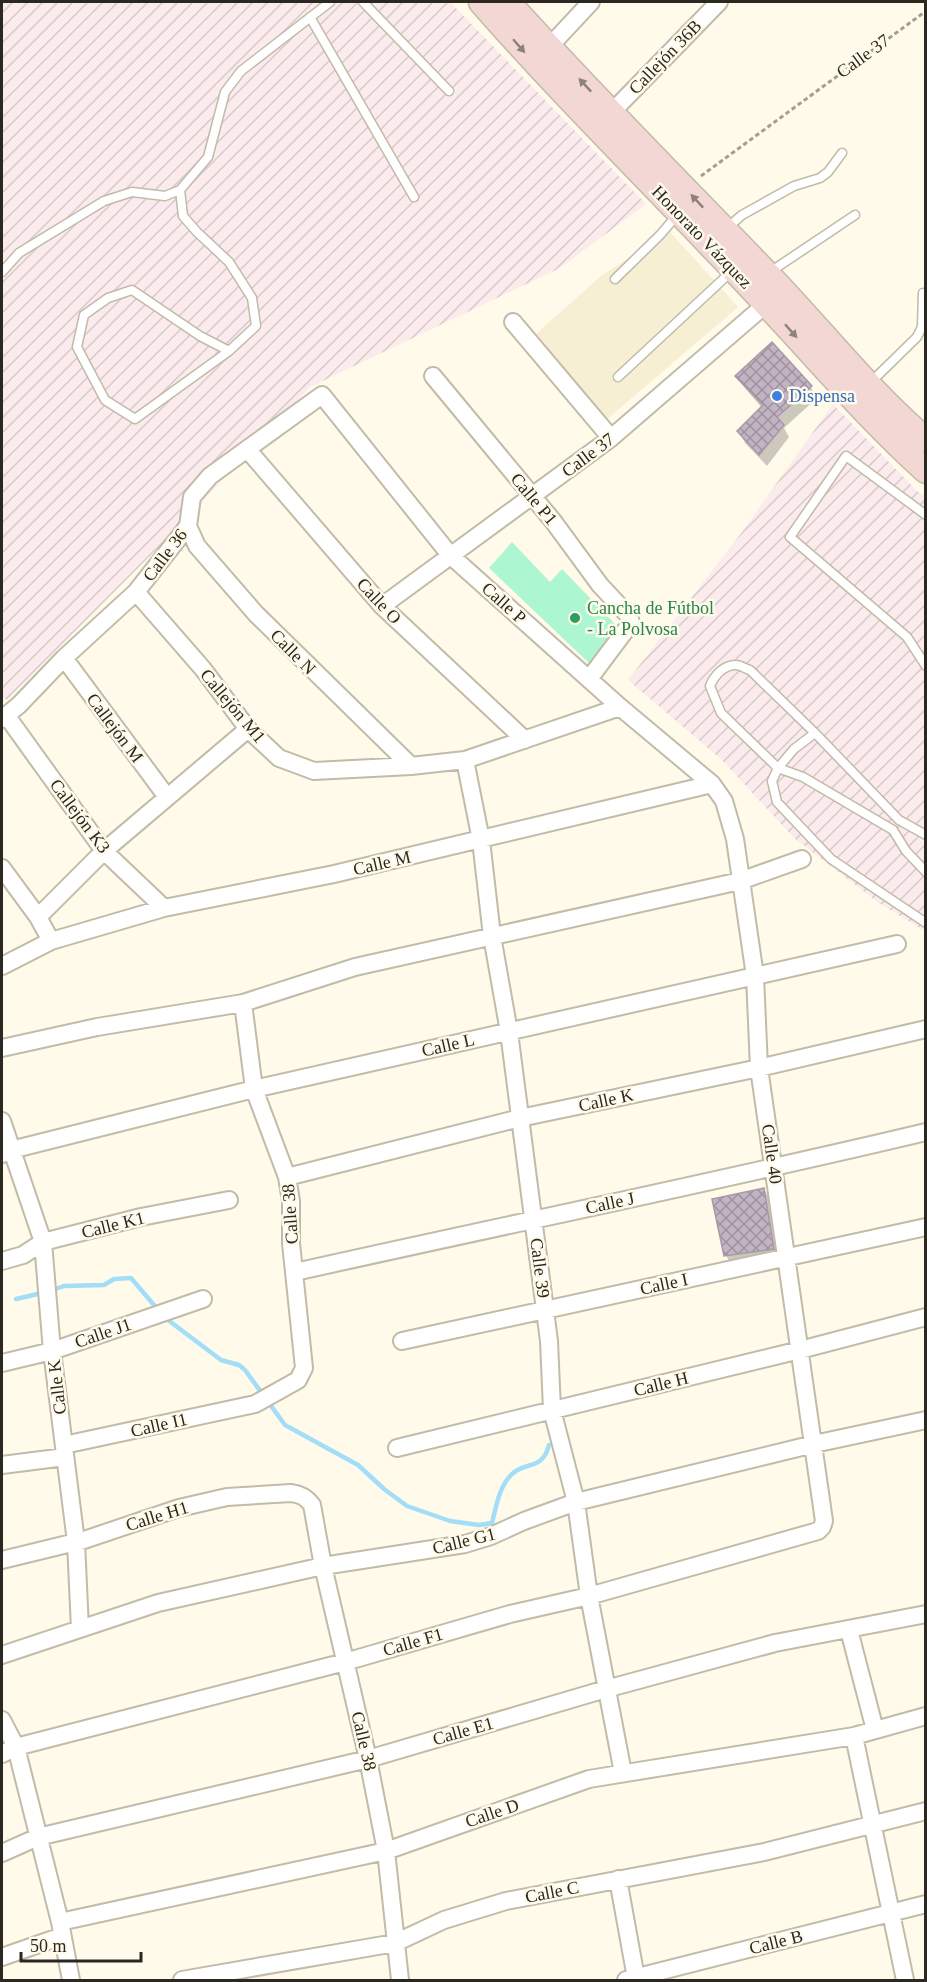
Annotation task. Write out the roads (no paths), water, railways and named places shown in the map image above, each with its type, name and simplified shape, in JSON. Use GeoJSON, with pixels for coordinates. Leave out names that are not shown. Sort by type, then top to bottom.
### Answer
{"type":"FeatureCollection","features":[{"type":"Feature","properties":{"kind":"street","name":"Honorato Vázquez"},"geometry":{"type":"LineString","coordinates":[[481,2],[534,62],[685,188],[767,273],[775,297],[867,414],[926,471]]}},
{"type":"Feature","properties":{"kind":"street","name":"Honorato Vázquez"},"geometry":{"type":"LineString","coordinates":[[508,2],[549,47],[612,125],[678,213],[734,270],[775,297],[924,437]]}},
{"type":"Feature","properties":{"kind":"street"},"geometry":{"type":"LineString","coordinates":[[549,47],[591,2]]}},
{"type":"Feature","properties":{"kind":"street","name":"Callejón 36B"},"geometry":{"type":"LineString","coordinates":[[612,125],[719,2]]}},
{"type":"Feature","properties":{"kind":"street","name":"Calle 37"},"geometry":{"type":"LineString","coordinates":[[382,606],[611,438],[775,297]]}},
{"type":"Feature","properties":{"kind":"street"},"geometry":{"type":"LineString","coordinates":[[513,322],[611,438]]}},
{"type":"Feature","properties":{"kind":"street","name":"Calle P1"},"geometry":{"type":"LineString","coordinates":[[433,376],[553,521],[600,585],[629,616],[631,623],[589,679]]}},
{"type":"Feature","properties":{"kind":"street","name":"Calle 36"},"geometry":{"type":"LineString","coordinates":[[3,714],[136,592],[188,526],[192,496],[210,476],[322,395]]}},
{"type":"Feature","properties":{"kind":"street","name":"Calle P"},"geometry":{"type":"LineString","coordinates":[[322,395],[450,555],[620,707],[712,784]]}},
{"type":"Feature","properties":{"kind":"street","name":"Calle O"},"geometry":{"type":"LineString","coordinates":[[247,449],[382,606],[525,740]]}},
{"type":"Feature","properties":{"kind":"street","name":"Calle N"},"geometry":{"type":"LineString","coordinates":[[188,526],[197,546],[256,614],[411,766]]}},
{"type":"Feature","properties":{"kind":"street","name":"Callejón M1"},"geometry":{"type":"LineString","coordinates":[[136,592],[203,669],[248,729],[279,758],[314,771],[411,766],[465,760],[620,707]]}},
{"type":"Feature","properties":{"kind":"street","name":"Callejón M"},"geometry":{"type":"LineString","coordinates":[[63,658],[167,797]]}},
{"type":"Feature","properties":{"kind":"street","name":"Callejón K3"},"geometry":{"type":"LineString","coordinates":[[3,714],[104,851],[164,908]]}},
{"type":"Feature","properties":{"kind":"street"},"geometry":{"type":"LineString","coordinates":[[38,917],[104,851],[248,729]]}},
{"type":"Feature","properties":{"kind":"street","name":"Calle 39"},"geometry":{"type":"LineString","coordinates":[[465,760],[481,840],[492,936],[509,1032],[549,1341],[552,1410],[576,1502],[589,1596],[623,1773]]}},
{"type":"Feature","properties":{"kind":"street","name":"Calle M"},"geometry":{"type":"LineString","coordinates":[[2,966],[51,941],[164,908],[334,874],[712,784]]}},
{"type":"Feature","properties":{"kind":"street","name":"Calle 40"},"geometry":{"type":"LineString","coordinates":[[712,784],[724,801],[735,839],[755,976],[759,1068],[814,1444],[824,1521],[822,1527]]}},
{"type":"Feature","properties":{"kind":"street"},"geometry":{"type":"LineString","coordinates":[[2,1048],[97,1027],[243,1004],[355,967],[740,881],[802,859]]}},
{"type":"Feature","properties":{"kind":"street"},"geometry":{"type":"LineString","coordinates":[[2,868],[38,917],[51,941]]}},
{"type":"Feature","properties":{"kind":"street","name":"Calle L"},"geometry":{"type":"LineString","coordinates":[[7,1152],[254,1089],[897,944]]}},
{"type":"Feature","properties":{"kind":"street","name":"Calle 38"},"geometry":{"type":"LineString","coordinates":[[243,1004],[254,1089],[287,1177],[291,1201],[291,1244],[304,1368],[298,1380],[255,1404]]}},
{"type":"Feature","properties":{"kind":"street","name":"Calle K"},"geometry":{"type":"LineString","coordinates":[[287,1177],[520,1118],[759,1068],[926,1029]]}},
{"type":"Feature","properties":{"kind":"street","name":"Calle K"},"geometry":{"type":"LineString","coordinates":[[2,1121],[7,1152],[43,1242],[52,1351],[76,1542],[80,1629]]}},
{"type":"Feature","properties":{"kind":"street","name":"Calle J"},"geometry":{"type":"LineString","coordinates":[[295,1272],[774,1168],[926,1132]]}},
{"type":"Feature","properties":{"kind":"street","name":"Calle K1"},"geometry":{"type":"LineString","coordinates":[[2,1261],[23,1255],[43,1242],[141,1217],[229,1200]]}},
{"type":"Feature","properties":{"kind":"street","name":"Calle I"},"geometry":{"type":"LineString","coordinates":[[402,1341],[926,1227]]}},
{"type":"Feature","properties":{"kind":"street","name":"Calle J1"},"geometry":{"type":"LineString","coordinates":[[2,1363],[52,1351],[203,1299]]}},
{"type":"Feature","properties":{"kind":"street","name":"Calle H"},"geometry":{"type":"LineString","coordinates":[[397,1448],[926,1317]]}},
{"type":"Feature","properties":{"kind":"street","name":"Calle I1"},"geometry":{"type":"LineString","coordinates":[[2,1466],[255,1404]]}},
{"type":"Feature","properties":{"kind":"street","name":"Calle G1"},"geometry":{"type":"LineString","coordinates":[[2,1655],[158,1603],[322,1566],[465,1544],[576,1502],[814,1444],[926,1420]]}},
{"type":"Feature","properties":{"kind":"street","name":"Calle H1"},"geometry":{"type":"LineString","coordinates":[[2,1560],[76,1542],[179,1508],[227,1497],[291,1493],[308,1498],[312,1504]]}},
{"type":"Feature","properties":{"kind":"street","name":"Calle 38"},"geometry":{"type":"LineString","coordinates":[[312,1504],[322,1566],[368,1759],[386,1851],[400,1980]]}},
{"type":"Feature","properties":{"kind":"street","name":"Calle F1"},"geometry":{"type":"LineString","coordinates":[[9,1750],[345,1662],[510,1614],[589,1596],[818,1531],[822,1527]]}},
{"type":"Feature","properties":{"kind":"street","name":"Calle E1"},"geometry":{"type":"LineString","coordinates":[[2,1853],[38,1837],[368,1759],[606,1689],[775,1643],[926,1614]]}},
{"type":"Feature","properties":{"kind":"street"},"geometry":{"type":"LineString","coordinates":[[849,1630],[875,1730]]}},
{"type":"Feature","properties":{"kind":"street","name":"Calle D"},"geometry":{"type":"LineString","coordinates":[[2,1957],[61,1929],[386,1851],[589,1779],[854,1736],[926,1716]]}},
{"type":"Feature","properties":{"kind":"street"},"geometry":{"type":"LineString","coordinates":[[2,1720],[9,1750],[38,1837],[71,1980]]}},
{"type":"Feature","properties":{"kind":"street"},"geometry":{"type":"LineString","coordinates":[[854,1736],[905,1980]]}},
{"type":"Feature","properties":{"kind":"street","name":"Calle C"},"geometry":{"type":"LineString","coordinates":[[182,1980],[395,1943],[444,1920],[506,1900],[764,1852],[926,1811]]}},
{"type":"Feature","properties":{"kind":"street"},"geometry":{"type":"LineString","coordinates":[[618,1879],[631,1979]]}},
{"type":"Feature","properties":{"kind":"street","name":"Calle B"},"geometry":{"type":"LineString","coordinates":[[631,1979],[926,1904]]}},
{"type":"Feature","properties":{"kind":"lane"},"geometry":{"type":"LineString","coordinates":[[2,272],[19,254],[104,201],[132,192],[165,196],[180,190],[208,157],[225,92],[241,71],[330,2]]}},
{"type":"Feature","properties":{"kind":"lane"},"geometry":{"type":"LineString","coordinates":[[363,2],[449,91]]}},
{"type":"Feature","properties":{"kind":"lane"},"geometry":{"type":"LineString","coordinates":[[309,17],[414,198]]}},
{"type":"Feature","properties":{"kind":"lane"},"geometry":{"type":"LineString","coordinates":[[725,230],[742,215],[784,192],[820,178],[828,172],[842,153]]}},
{"type":"Feature","properties":{"kind":"lane"},"geometry":{"type":"LineString","coordinates":[[180,190],[183,216],[196,232],[230,262],[252,298],[256,327],[229,351],[135,419],[105,400],[77,347],[84,315],[108,298],[132,290],[200,336],[229,351]]}},
{"type":"Feature","properties":{"kind":"lane"},"geometry":{"type":"LineString","coordinates":[[615,279],[660,235],[678,213]]}},
{"type":"Feature","properties":{"kind":"lane"},"geometry":{"type":"LineString","coordinates":[[767,273],[855,215]]}},
{"type":"Feature","properties":{"kind":"lane"},"geometry":{"type":"LineString","coordinates":[[618,377],[734,270]]}},
{"type":"Feature","properties":{"kind":"lane"},"geometry":{"type":"LineString","coordinates":[[868,384],[917,337],[922,327],[923,293]]}},
{"type":"Feature","properties":{"kind":"lane"},"geometry":{"type":"LineString","coordinates":[[926,515],[846,456],[790,537],[907,637],[926,666]]}},
{"type":"Feature","properties":{"kind":"lane"},"geometry":{"type":"LineString","coordinates":[[926,835],[899,820],[750,670],[736,665],[714,676],[710,686],[721,713],[778,768],[803,777],[893,830],[906,851],[926,872]]}},
{"type":"Feature","properties":{"kind":"lane"},"geometry":{"type":"LineString","coordinates":[[815,733],[794,749],[778,768],[772,781],[777,801],[831,859],[926,923]]}},
{"type":"Feature","properties":{"kind":"waterway"},"geometry":{"type":"LineString","coordinates":[[50,1291],[64,1286],[104,1285],[114,1279],[131,1278],[159,1311]]}},
{"type":"Feature","properties":{"kind":"waterway"},"geometry":{"type":"LineString","coordinates":[[16,1299],[42,1293]]}},
{"type":"Feature","properties":{"kind":"waterway"},"geometry":{"type":"LineString","coordinates":[[164,1317],[221,1360],[239,1365],[245,1370],[285,1425],[358,1465],[407,1506],[450,1521],[479,1525],[492,1523],[498,1498],[507,1480],[516,1471],[542,1459],[549,1445]]}},
{"type":"Feature","properties":{"kind":"place","name":"Dispensa"},"geometry":{"type":"Point","coordinates":[777,396]}},
{"type":"Feature","properties":{"kind":"place","name":"Cancha de Fútbol - La Polvosa"},"geometry":{"type":"Point","coordinates":[575,618]}}]}
